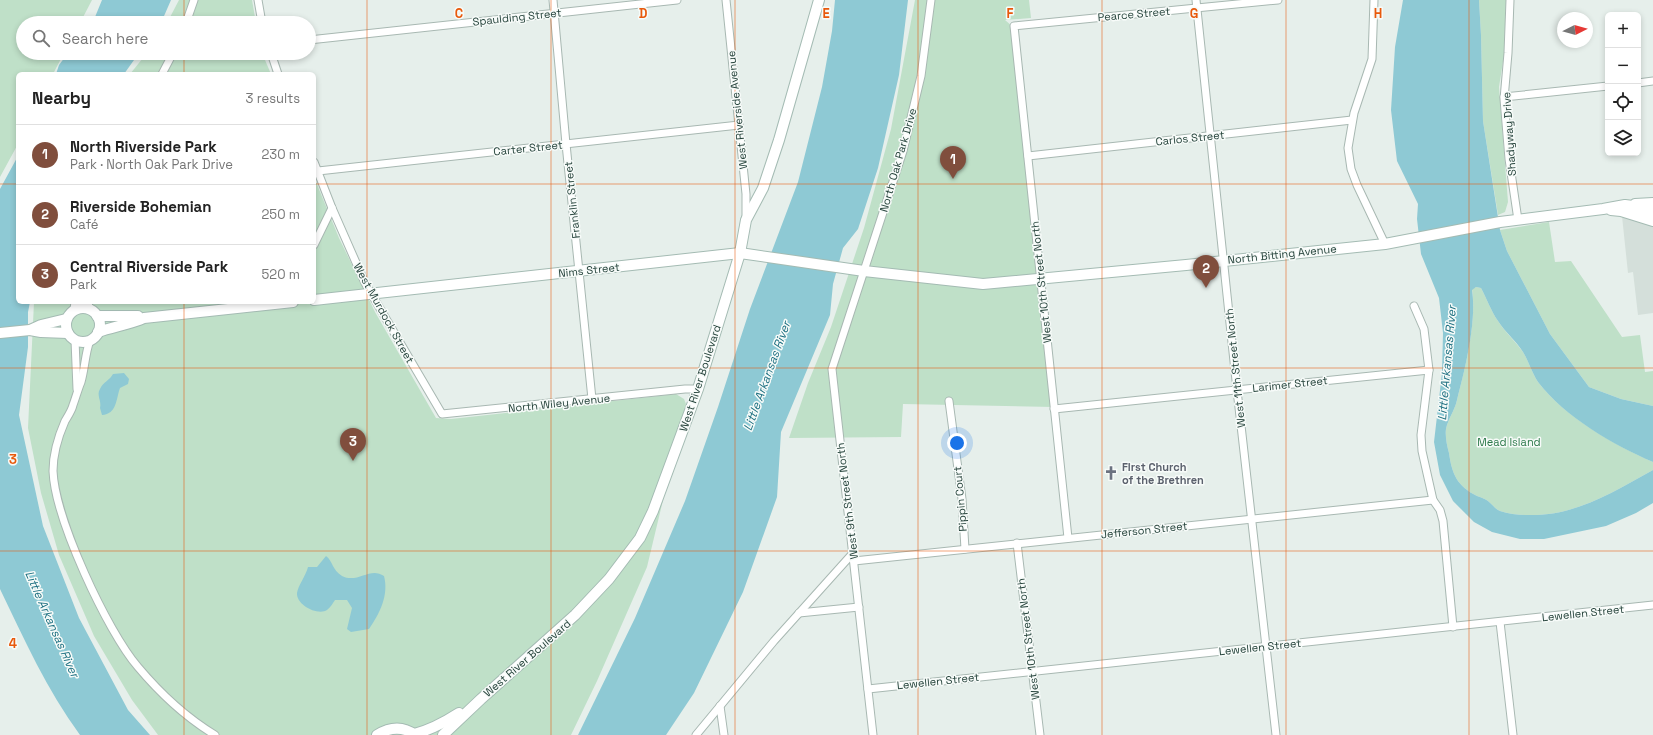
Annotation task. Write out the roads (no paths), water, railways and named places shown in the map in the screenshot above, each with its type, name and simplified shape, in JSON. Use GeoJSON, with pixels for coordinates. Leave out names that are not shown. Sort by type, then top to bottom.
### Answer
{"type":"FeatureCollection","features":[{"type":"Feature","properties":{"kind":"street"},"geometry":{"type":"LineString","coordinates":[[188,16],[194,0]]}},
{"type":"Feature","properties":{"kind":"street"},"geometry":{"type":"LineString","coordinates":[[258,0],[261,16]]}},
{"type":"Feature","properties":{"kind":"street","name":"Franklin Street"},"geometry":{"type":"LineString","coordinates":[[552,0],[592,399]]}},
{"type":"Feature","properties":{"kind":"street","name":"Spaulding Street"},"geometry":{"type":"LineString","coordinates":[[316,39],[677,0]]}},
{"type":"Feature","properties":{"kind":"street","name":"West Riverside Avenue"},"geometry":{"type":"LineString","coordinates":[[726,0],[746,194],[746,220]]}},
{"type":"Feature","properties":{"kind":"street","name":"West River Boulevard"},"geometry":{"type":"LineString","coordinates":[[443,735],[575,615],[609,579],[640,538],[653,511],[698,389],[740,253],[746,220],[763,188],[779,140],[820,0]]}},
{"type":"Feature","properties":{"kind":"street","name":"North Oak Park Drive"},"geometry":{"type":"LineString","coordinates":[[864,271],[910,126],[921,76],[931,0]]}},
{"type":"Feature","properties":{"kind":"street","name":"West 11th Street North"},"geometry":{"type":"LineString","coordinates":[[1196,0],[1251,519],[1276,735]]}},
{"type":"Feature","properties":{"kind":"street","name":"Pearce Street"},"geometry":{"type":"LineString","coordinates":[[1014,26],[1278,0]]}},
{"type":"Feature","properties":{"kind":"street"},"geometry":{"type":"LineString","coordinates":[[1374,0],[1372,59],[1352,120],[1348,148],[1351,169],[1357,185],[1385,244]]}},
{"type":"Feature","properties":{"kind":"street","name":"Shadyway Drive"},"geometry":{"type":"LineString","coordinates":[[1510,0],[1508,52],[1504,97],[1509,159],[1518,220]]}},
{"type":"Feature","properties":{"kind":"street","name":"West 10th Street North"},"geometry":{"type":"LineString","coordinates":[[1014,26],[1068,538]]}},
{"type":"Feature","properties":{"kind":"street"},"geometry":{"type":"LineString","coordinates":[[163,72],[169,60]]}},
{"type":"Feature","properties":{"kind":"street"},"geometry":{"type":"LineString","coordinates":[[273,60],[277,72]]}},
{"type":"Feature","properties":{"kind":"street"},"geometry":{"type":"LineString","coordinates":[[1641,83],[1653,81]]}},
{"type":"Feature","properties":{"kind":"street"},"geometry":{"type":"LineString","coordinates":[[1504,97],[1605,86]]}},
{"type":"Feature","properties":{"kind":"street","name":"Carlos Street"},"geometry":{"type":"LineString","coordinates":[[1028,156],[1352,120]]}},
{"type":"Feature","properties":{"kind":"street","name":"Carter Street"},"geometry":{"type":"LineString","coordinates":[[318,171],[739,125]]}},
{"type":"Feature","properties":{"kind":"street","name":"West Murdock Street"},"geometry":{"type":"LineString","coordinates":[[316,166],[359,270],[442,414]]}},
{"type":"Feature","properties":{"kind":"street"},"geometry":{"type":"LineString","coordinates":[[1625,205],[1653,203]]}},
{"type":"Feature","properties":{"kind":"street","name":"North Bitting Avenue"},"geometry":{"type":"LineString","coordinates":[[864,271],[983,284],[1385,244],[1500,222],[1625,205],[1653,212]]}},
{"type":"Feature","properties":{"kind":"street"},"geometry":{"type":"LineString","coordinates":[[316,241],[332,208]]}},
{"type":"Feature","properties":{"kind":"street","name":"North Bitting Avenue"},"geometry":{"type":"LineString","coordinates":[[1603,209],[1621,211],[1653,221]]}},
{"type":"Feature","properties":{"kind":"street","name":"Nims Street"},"geometry":{"type":"LineString","coordinates":[[316,300],[579,272],[740,253],[864,271]]}},
{"type":"Feature","properties":{"kind":"street","name":"West 9th Street North"},"geometry":{"type":"LineString","coordinates":[[864,271],[832,369],[873,735]]}},
{"type":"Feature","properties":{"kind":"street"},"geometry":{"type":"LineString","coordinates":[[215,735],[173,703],[137,666],[102,608],[76,551],[58,501],[53,472],[56,446],[73,406],[81,381],[86,350],[90,340],[98,332],[136,322],[144,318],[272,304]]}},
{"type":"Feature","properties":{"kind":"street"},"geometry":{"type":"LineString","coordinates":[[90,340],[80,342],[71,336],[66,328],[66,319],[74,306],[135,315],[144,318]]}},
{"type":"Feature","properties":{"kind":"street"},"geometry":{"type":"LineString","coordinates":[[1414,306],[1424,330],[1429,370],[1421,435],[1422,451],[1433,500],[1440,510],[1443,521],[1453,627]]}},
{"type":"Feature","properties":{"kind":"street"},"geometry":{"type":"LineString","coordinates":[[91,309],[99,321],[98,332]]}},
{"type":"Feature","properties":{"kind":"street"},"geometry":{"type":"LineString","coordinates":[[30,330],[41,325],[66,319]]}},
{"type":"Feature","properties":{"kind":"street"},"geometry":{"type":"LineString","coordinates":[[0,333],[30,330],[71,336]]}},
{"type":"Feature","properties":{"kind":"street"},"geometry":{"type":"LineString","coordinates":[[71,336],[77,391]]}},
{"type":"Feature","properties":{"kind":"street","name":"Larimer Street"},"geometry":{"type":"LineString","coordinates":[[1054,408],[1429,370]]}},
{"type":"Feature","properties":{"kind":"street","name":"North Wiley Avenue"},"geometry":{"type":"LineString","coordinates":[[442,414],[675,390],[698,389]]}},
{"type":"Feature","properties":{"kind":"street","name":"Pippin Court"},"geometry":{"type":"LineString","coordinates":[[949,401],[962,499],[965,549]]}},
{"type":"Feature","properties":{"kind":"street","name":"Jefferson Street"},"geometry":{"type":"LineString","coordinates":[[854,561],[1433,500]]}},
{"type":"Feature","properties":{"kind":"street","name":"West 10th Street North"},"geometry":{"type":"LineString","coordinates":[[1017,543],[1040,735]]}},
{"type":"Feature","properties":{"kind":"street"},"geometry":{"type":"LineString","coordinates":[[696,735],[799,613],[853,553]]}},
{"type":"Feature","properties":{"kind":"street","name":"Lewellen Street"},"geometry":{"type":"LineString","coordinates":[[868,689],[1653,606]]}},
{"type":"Feature","properties":{"kind":"street"},"geometry":{"type":"LineString","coordinates":[[799,613],[859,607]]}},
{"type":"Feature","properties":{"kind":"street"},"geometry":{"type":"LineString","coordinates":[[1500,622],[1513,735]]}},
{"type":"Feature","properties":{"kind":"street","name":"West River Boulevard"},"geometry":{"type":"LineString","coordinates":[[415,734],[444,723],[481,699]]}},
{"type":"Feature","properties":{"kind":"street"},"geometry":{"type":"LineString","coordinates":[[720,706],[724,735]]}},
{"type":"Feature","properties":{"kind":"street"},"geometry":{"type":"LineString","coordinates":[[377,735],[384,730],[394,728],[405,729],[415,734]]}},
{"type":"Feature","properties":{"kind":"water"},"geometry":{"type":"Polygon","coordinates":[[[102,0],[171,0],[164,16],[95,16],[102,0]]]}},
{"type":"Feature","properties":{"kind":"water","name":"Little Arkansas River"},"geometry":{"type":"Polygon","coordinates":[[[835,0],[908,0],[899,75],[878,168],[858,229],[843,248],[833,284],[830,315],[781,432],[777,497],[743,592],[694,693],[666,735],[578,735],[635,618],[685,501],[750,309],[798,182],[822,87],[832,31],[835,0]]]}},
{"type":"Feature","properties":{"kind":"water","name":"Little Arkansas River"},"geometry":{"type":"Polygon","coordinates":[[[1403,0],[1479,0],[1483,121],[1500,230],[1507,251],[1550,334],[1589,387],[1621,399],[1653,406],[1653,462],[1622,447],[1591,429],[1549,395],[1536,379],[1523,352],[1501,325],[1481,288],[1476,287],[1472,290],[1472,330],[1467,360],[1456,404],[1446,429],[1447,444],[1454,473],[1460,484],[1470,492],[1488,501],[1498,510],[1517,515],[1544,515],[1561,512],[1593,502],[1653,470],[1653,503],[1636,513],[1606,526],[1544,539],[1520,539],[1492,532],[1474,522],[1453,501],[1440,475],[1434,442],[1442,373],[1443,333],[1439,298],[1421,254],[1417,219],[1418,204],[1397,161],[1391,110],[1395,47],[1403,0]]]}},
{"type":"Feature","properties":{"kind":"water"},"geometry":{"type":"Polygon","coordinates":[[[63,60],[134,60],[125,72],[57,72],[63,60]]]}},
{"type":"Feature","properties":{"kind":"water","name":"Little Arkansas River"},"geometry":{"type":"Polygon","coordinates":[[[16,160],[16,304],[30,304],[28,312],[28,347],[19,415],[43,526],[79,618],[128,710],[150,735],[80,735],[68,718],[47,682],[0,589],[0,189],[16,160]]]}},
{"type":"Feature","properties":{"kind":"water"},"geometry":{"type":"Polygon","coordinates":[[[124,373],[129,379],[128,384],[120,388],[117,401],[111,412],[102,415],[99,396],[100,389],[113,374],[124,373]]]}},
{"type":"Feature","properties":{"kind":"water"},"geometry":{"type":"Polygon","coordinates":[[[326,556],[336,571],[342,576],[353,578],[379,573],[384,576],[384,597],[377,617],[369,629],[351,632],[347,629],[352,608],[347,600],[335,600],[327,610],[318,612],[308,608],[300,602],[297,593],[308,567],[317,567],[326,556]]]}},
{"type":"Feature","properties":{"kind":"place","name":"North Riverside Park"},"geometry":{"type":"Point","coordinates":[953,179]}},
{"type":"Feature","properties":{"kind":"place","name":"Riverside Bohemian"},"geometry":{"type":"Point","coordinates":[1206,288]}},
{"type":"Feature","properties":{"kind":"place","name":"Central Riverside Park"},"geometry":{"type":"Point","coordinates":[353,461]}},
{"type":"Feature","properties":{"kind":"place","name":"First Church of the Brethren"},"geometry":{"type":"Point","coordinates":[1111,473]}},
{"type":"Feature","properties":{"kind":"park label","name":"Mead Island"},"geometry":{"type":"Point","coordinates":[1509,442]}}]}
